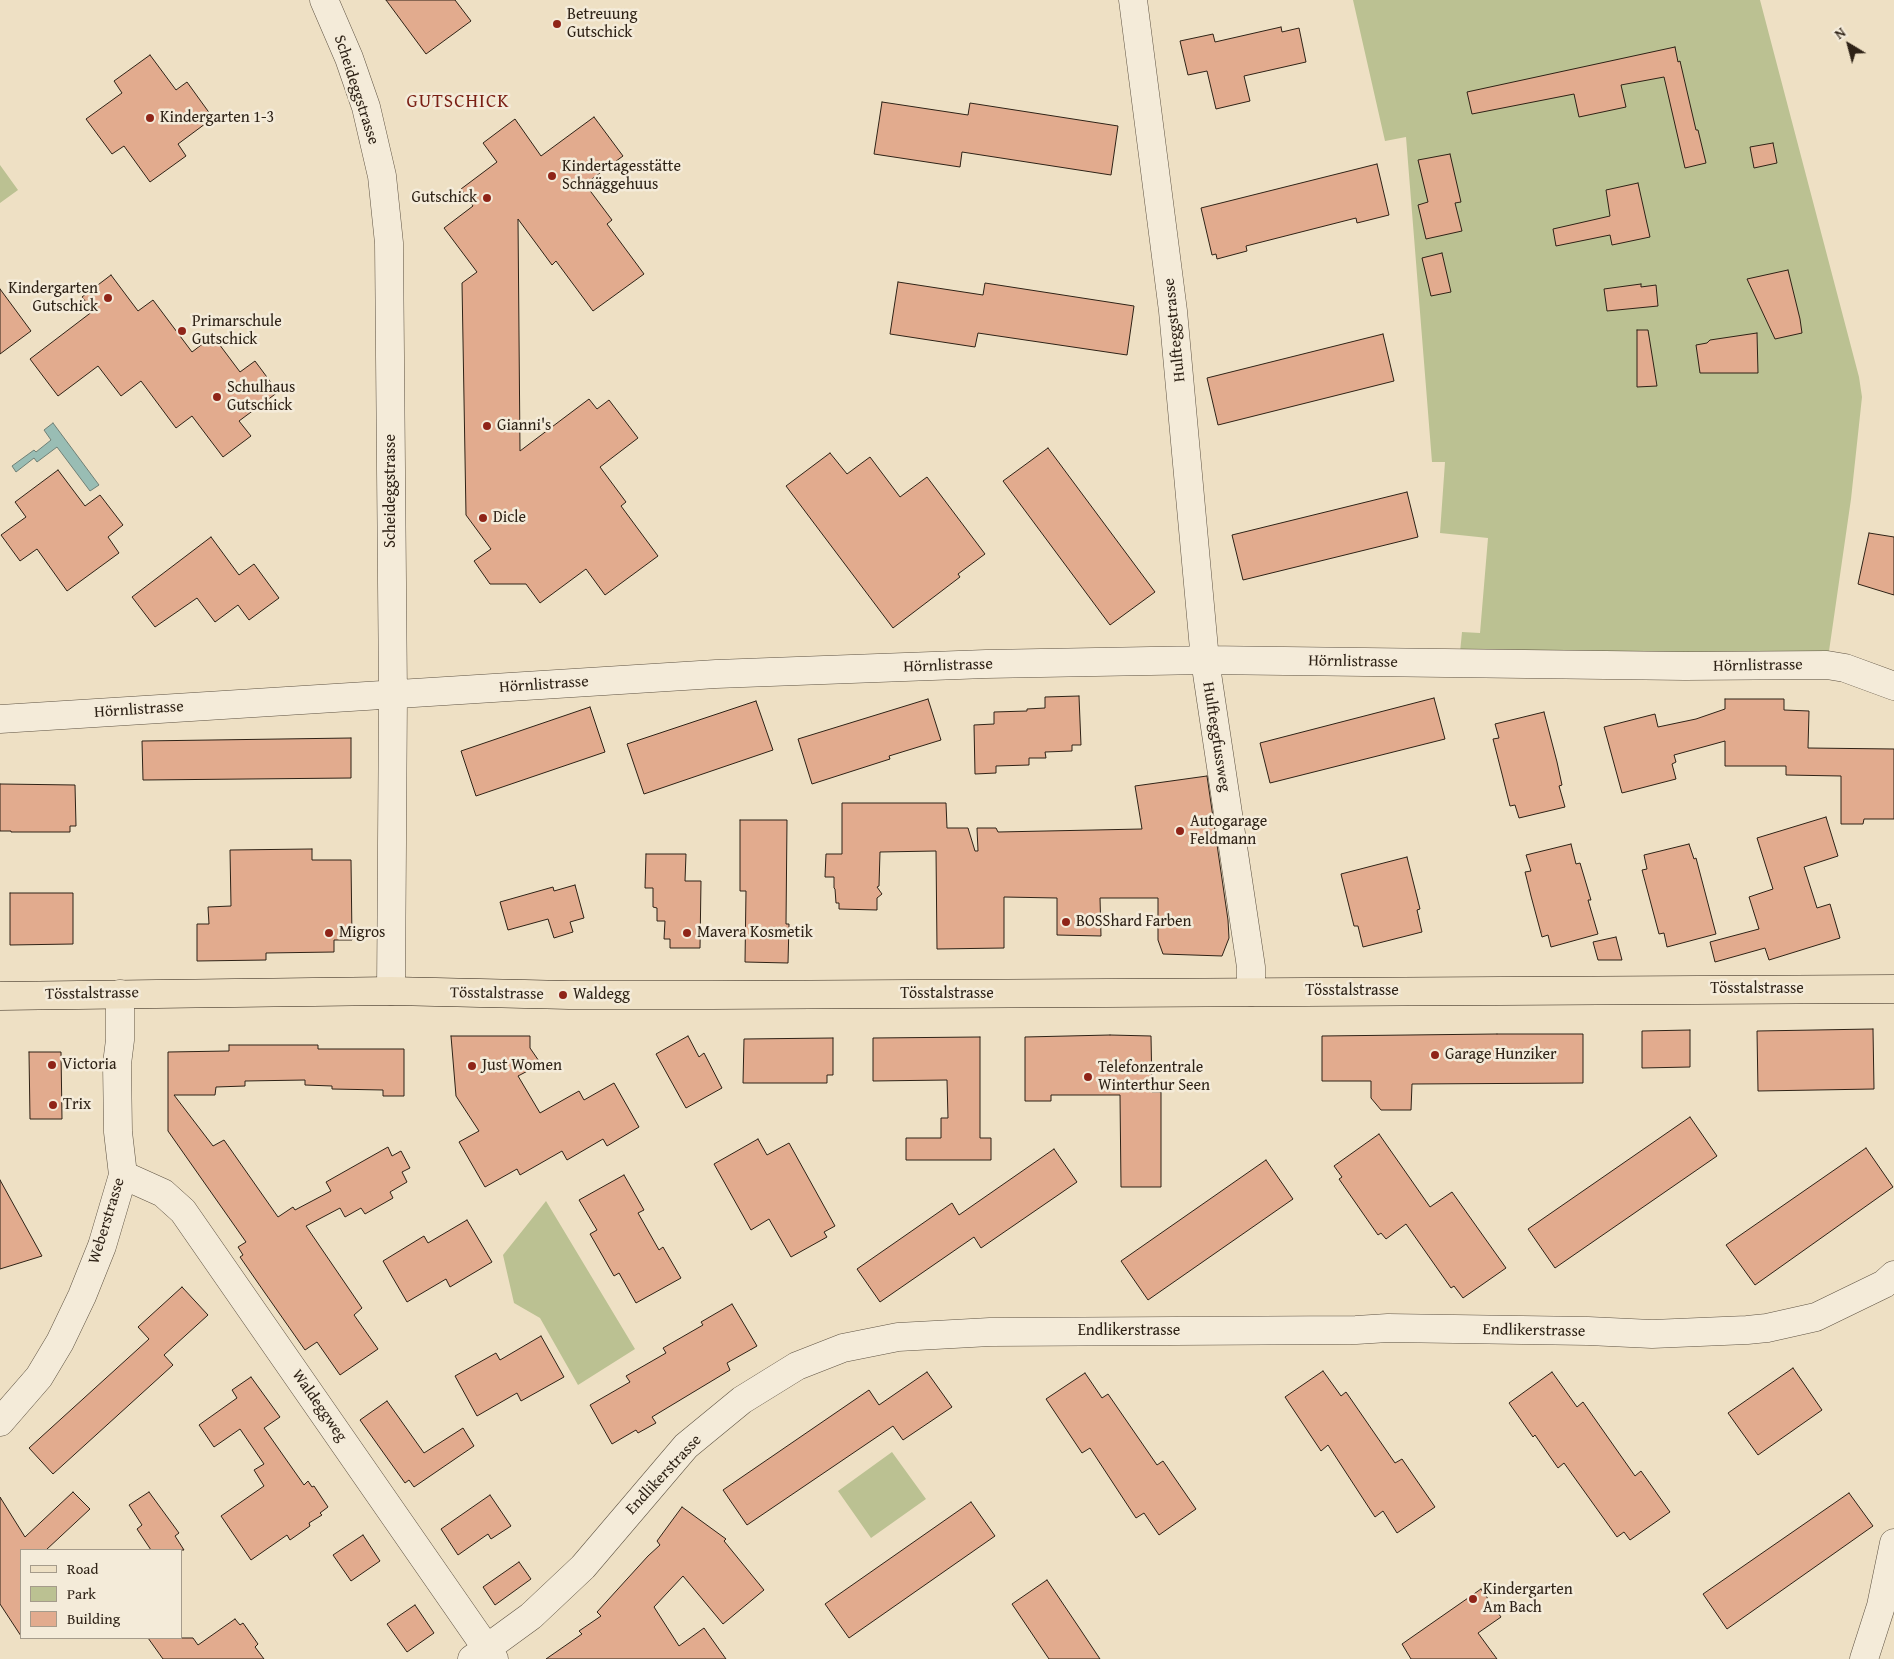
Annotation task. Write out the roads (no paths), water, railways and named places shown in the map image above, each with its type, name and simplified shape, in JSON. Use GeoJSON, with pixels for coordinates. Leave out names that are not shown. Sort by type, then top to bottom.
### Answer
{"type":"FeatureCollection","features":[{"type":"Feature","properties":{"kind":"main road","name":"Tösstalstrasse"},"geometry":{"type":"LineString","coordinates":[[0,996],[391,992],[569,996],[1894,989]]}},
{"type":"Feature","properties":{"kind":"street","name":"Scheideggstrasse"},"geometry":{"type":"LineString","coordinates":[[324,0],[349,58],[366,107],[382,176],[389,243],[393,695],[391,992]]}},
{"type":"Feature","properties":{"kind":"street","name":"Hulfteggstrasse"},"geometry":{"type":"LineString","coordinates":[[1132,0],[1174,311],[1205,660]]}},
{"type":"Feature","properties":{"kind":"street","name":"Hörnlistrasse"},"geometry":{"type":"LineString","coordinates":[[0,719],[716,674],[986,664],[1205,660],[1685,666],[1827,665],[1845,668],[1894,686]]}},
{"type":"Feature","properties":{"kind":"street","name":"Hulfteggfussweg"},"geometry":{"type":"LineString","coordinates":[[1205,660],[1251,967],[1251,992]]}},
{"type":"Feature","properties":{"kind":"street","name":"Weberstrasse"},"geometry":{"type":"LineString","coordinates":[[0,1422],[39,1377],[60,1342],[82,1296],[102,1246],[123,1175],[118,1132],[117,1064],[120,1040],[120,994]]}},
{"type":"Feature","properties":{"kind":"street","name":"Waldeggweg"},"geometry":{"type":"LineString","coordinates":[[123,1175],[163,1193],[183,1211],[484,1655]]}},
{"type":"Feature","properties":{"kind":"street","name":"Endlikerstrasse"},"geometry":{"type":"LineString","coordinates":[[484,1655],[531,1616],[583,1567],[686,1446],[742,1400],[797,1366],[843,1348],[898,1337],[990,1332],[1356,1330],[1388,1328],[1661,1334],[1747,1330],[1767,1328],[1816,1317],[1891,1288]]}},
{"type":"Feature","properties":{"kind":"street"},"geometry":{"type":"LineString","coordinates":[[1864,1659],[1881,1606],[1894,1543]]}},
{"type":"Feature","properties":{"kind":"water"},"geometry":{"type":"Polygon","coordinates":[[[53,423],[99,485],[90,491],[57,447],[37,462],[34,458],[16,472],[12,466],[34,450],[36,452],[51,440],[44,430],[53,423]]]}},
{"type":"Feature","properties":{"kind":"place","name":"Betreuung Gutschick"},"geometry":{"type":"Point","coordinates":[557,24]}},
{"type":"Feature","properties":{"kind":"place","name":"Kindergarten 1-3"},"geometry":{"type":"Point","coordinates":[150,118]}},
{"type":"Feature","properties":{"kind":"place","name":"Kindertagesstätte Schnäggehuus"},"geometry":{"type":"Point","coordinates":[552,176]}},
{"type":"Feature","properties":{"kind":"place","name":"Gutschick"},"geometry":{"type":"Point","coordinates":[487,198]}},
{"type":"Feature","properties":{"kind":"place","name":"Kindergarten Gutschick"},"geometry":{"type":"Point","coordinates":[108,298]}},
{"type":"Feature","properties":{"kind":"place","name":"Primarschule Gutschick"},"geometry":{"type":"Point","coordinates":[182,331]}},
{"type":"Feature","properties":{"kind":"place","name":"Schulhaus Gutschick"},"geometry":{"type":"Point","coordinates":[217,397]}},
{"type":"Feature","properties":{"kind":"place","name":"Gianni's"},"geometry":{"type":"Point","coordinates":[487,426]}},
{"type":"Feature","properties":{"kind":"place","name":"Dicle"},"geometry":{"type":"Point","coordinates":[483,518]}},
{"type":"Feature","properties":{"kind":"place","name":"Autogarage Feldmann"},"geometry":{"type":"Point","coordinates":[1180,831]}},
{"type":"Feature","properties":{"kind":"place","name":"BOSShard Farben"},"geometry":{"type":"Point","coordinates":[1066,922]}},
{"type":"Feature","properties":{"kind":"place","name":"Migros"},"geometry":{"type":"Point","coordinates":[329,933]}},
{"type":"Feature","properties":{"kind":"place","name":"Mavera Kosmetik"},"geometry":{"type":"Point","coordinates":[687,933]}},
{"type":"Feature","properties":{"kind":"place","name":"Waldegg"},"geometry":{"type":"Point","coordinates":[563,995]}},
{"type":"Feature","properties":{"kind":"place","name":"Garage Hunziker"},"geometry":{"type":"Point","coordinates":[1435,1055]}},
{"type":"Feature","properties":{"kind":"place","name":"Victoria"},"geometry":{"type":"Point","coordinates":[52,1065]}},
{"type":"Feature","properties":{"kind":"place","name":"Just Women"},"geometry":{"type":"Point","coordinates":[472,1066]}},
{"type":"Feature","properties":{"kind":"place","name":"Telefonzentrale Winterthur Seen"},"geometry":{"type":"Point","coordinates":[1088,1077]}},
{"type":"Feature","properties":{"kind":"place","name":"Trix"},"geometry":{"type":"Point","coordinates":[53,1105]}},
{"type":"Feature","properties":{"kind":"place","name":"Kindergarten Am Bach"},"geometry":{"type":"Point","coordinates":[1473,1599]}},
{"type":"Feature","properties":{"kind":"district","name":"GUTSCHICK"},"geometry":{"type":"Point","coordinates":[458,102]}}]}
